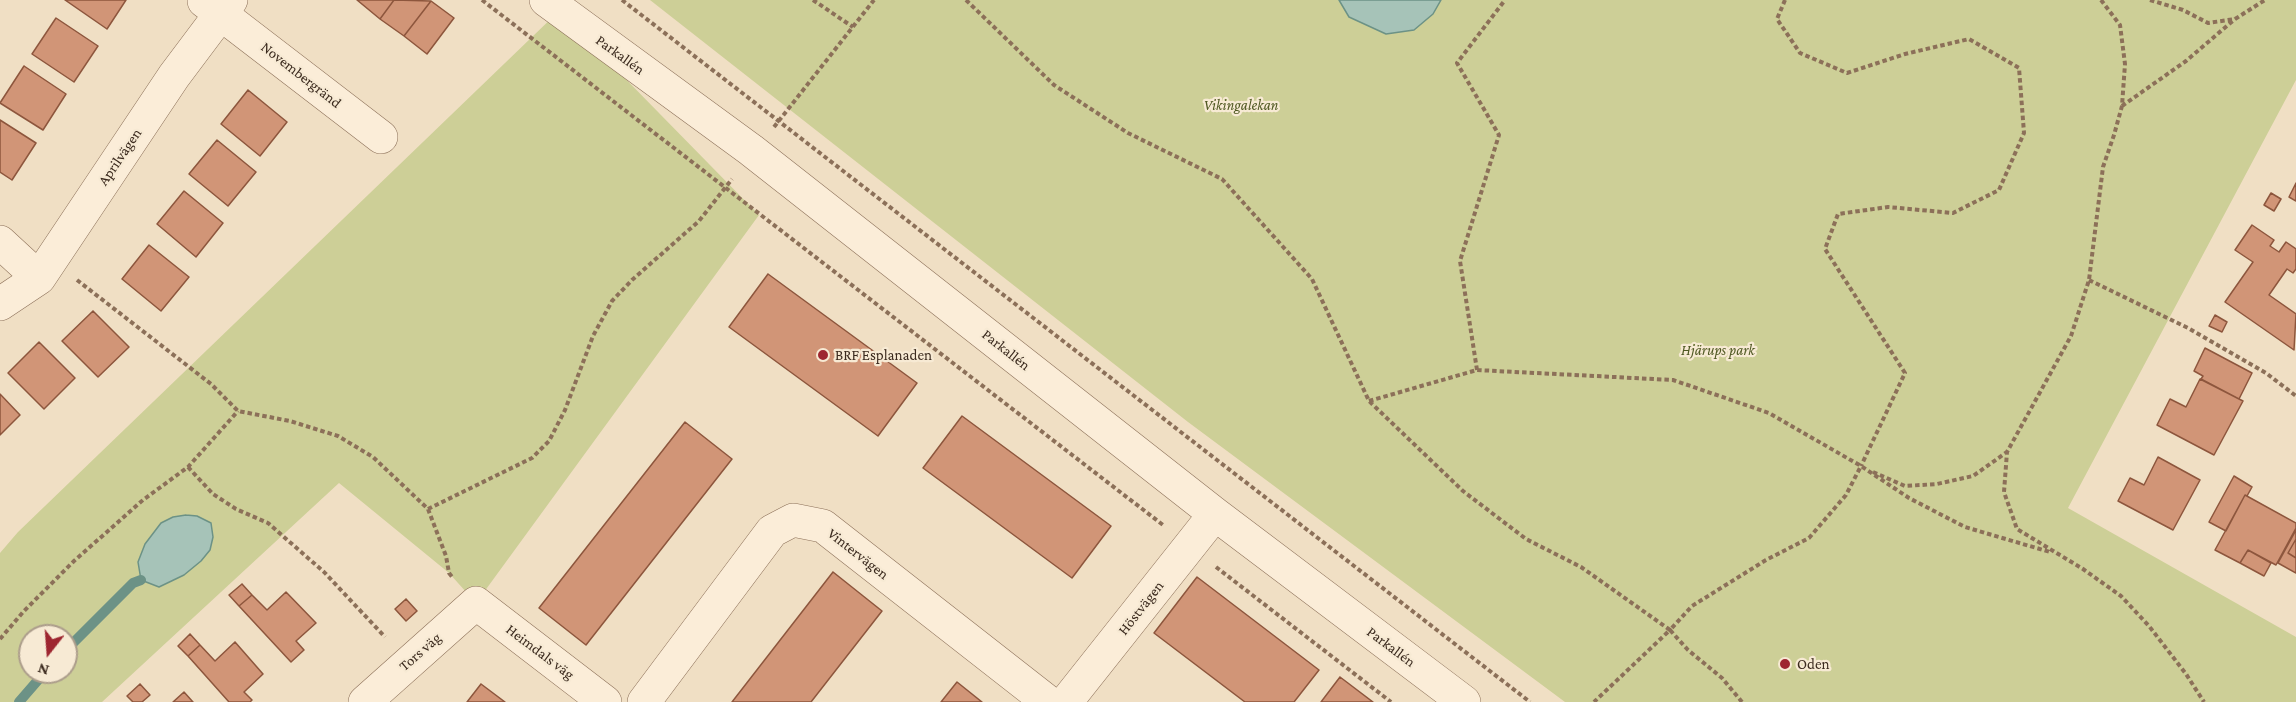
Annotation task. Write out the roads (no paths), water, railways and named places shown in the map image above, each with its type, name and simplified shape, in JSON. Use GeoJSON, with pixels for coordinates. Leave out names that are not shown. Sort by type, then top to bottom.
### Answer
{"type":"FeatureCollection","features":[{"type":"Feature","properties":{"kind":"street","name":"Parkallén"},"geometry":{"type":"LineString","coordinates":[[546,0],[751,150],[1215,514],[1464,702]]}},
{"type":"Feature","properties":{"kind":"street","name":"Novembergränd"},"geometry":{"type":"LineString","coordinates":[[218,4],[381,137]]}},
{"type":"Feature","properties":{"kind":"street","name":"Aprilvägen"},"geometry":{"type":"LineString","coordinates":[[0,304],[46,268],[174,76],[218,4]]}},
{"type":"Feature","properties":{"kind":"street"},"geometry":{"type":"LineString","coordinates":[[0,242],[46,268]]}},
{"type":"Feature","properties":{"kind":"street","name":"Höstvägen"},"geometry":{"type":"LineString","coordinates":[[1066,702],[1215,514]]}},
{"type":"Feature","properties":{"kind":"street","name":"Vintervägen"},"geometry":{"type":"LineString","coordinates":[[644,702],[772,531],[793,519],[823,526],[1048,702]]}},
{"type":"Feature","properties":{"kind":"street","name":"Tors väg"},"geometry":{"type":"LineString","coordinates":[[365,702],[476,603]]}},
{"type":"Feature","properties":{"kind":"street","name":"Heimdals väg"},"geometry":{"type":"LineString","coordinates":[[476,603],[605,702]]}},
{"type":"Feature","properties":{"kind":"waterway"},"geometry":{"type":"LineString","coordinates":[[78,638],[133,583],[141,580]]}},
{"type":"Feature","properties":{"kind":"waterway"},"geometry":{"type":"LineString","coordinates":[[19,702],[35,684]]}},
{"type":"Feature","properties":{"kind":"place","name":"BRF Esplanaden"},"geometry":{"type":"Point","coordinates":[823,355]}},
{"type":"Feature","properties":{"kind":"place","name":"Oden"},"geometry":{"type":"Point","coordinates":[1785,664]}},
{"type":"Feature","properties":{"kind":"park label","name":"Vikingalekan"},"geometry":{"type":"Point","coordinates":[1241,105]}},
{"type":"Feature","properties":{"kind":"park label","name":"Hjärups park"},"geometry":{"type":"Point","coordinates":[1718,350]}}]}
